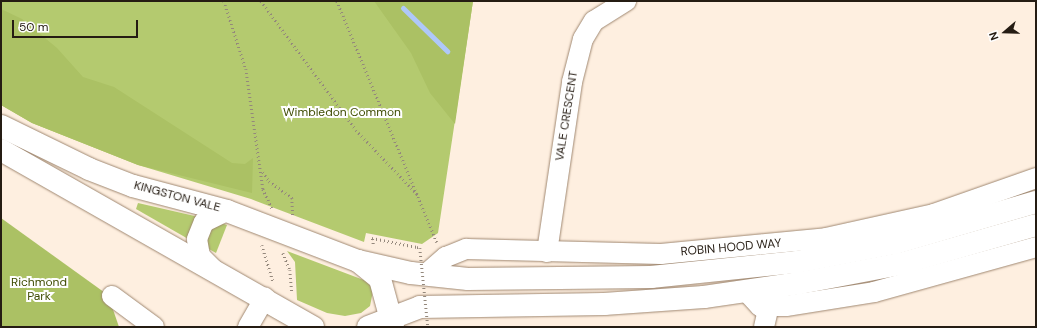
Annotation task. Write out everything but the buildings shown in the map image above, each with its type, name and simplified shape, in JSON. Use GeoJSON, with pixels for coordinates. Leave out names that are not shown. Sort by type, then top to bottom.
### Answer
{"type":"FeatureCollection","features":[{"type":"Feature","properties":{"kind":"main road","name":"KINGSTON VALE"},"geometry":{"type":"LineString","coordinates":[[1,126],[89,170],[133,186],[227,211],[358,260]]}},
{"type":"Feature","properties":{"kind":"main road"},"geometry":{"type":"LineString","coordinates":[[1,150],[213,270],[269,292],[313,327]]}},
{"type":"Feature","properties":{"kind":"main road","name":"ROBIN HOOD WAY"},"geometry":{"type":"LineString","coordinates":[[358,260],[425,275],[563,279],[748,268],[895,244],[1036,202]]}},
{"type":"Feature","properties":{"kind":"main road"},"geometry":{"type":"LineString","coordinates":[[368,327],[392,321],[433,306],[604,304],[746,291],[900,264],[1036,225]]}},
{"type":"Feature","properties":{"kind":"main road"},"geometry":{"type":"LineString","coordinates":[[358,260],[380,280],[392,321]]}},
{"type":"Feature","properties":{"kind":"street","name":"VALE CRESCENT"},"geometry":{"type":"LineString","coordinates":[[547,252],[572,82],[583,39],[594,21],[626,1]]}},
{"type":"Feature","properties":{"kind":"street","name":"ROBIN HOOD WAY"},"geometry":{"type":"LineString","coordinates":[[425,275],[462,249],[661,254],[826,238],[934,214],[1036,178]]}},
{"type":"Feature","properties":{"kind":"street"},"geometry":{"type":"LineString","coordinates":[[213,270],[200,256],[198,234],[211,216],[227,211]]}},
{"type":"Feature","properties":{"kind":"street"},"geometry":{"type":"LineString","coordinates":[[746,291],[766,318],[874,292],[1036,247]]}},
{"type":"Feature","properties":{"kind":"street"},"geometry":{"type":"LineString","coordinates":[[248,327],[269,292]]}},
{"type":"Feature","properties":{"kind":"street"},"geometry":{"type":"LineString","coordinates":[[112,296],[154,327]]}},
{"type":"Feature","properties":{"kind":"path"},"geometry":{"type":"LineString","coordinates":[[224,1],[246,69],[265,194],[272,212]]}},
{"type":"Feature","properties":{"kind":"path"},"geometry":{"type":"LineString","coordinates":[[261,1],[356,130],[421,197]]}},
{"type":"Feature","properties":{"kind":"path"},"geometry":{"type":"LineString","coordinates":[[337,1],[421,197],[437,243]]}},
{"type":"Feature","properties":{"kind":"path"},"geometry":{"type":"LineString","coordinates":[[261,166],[268,181],[292,198],[295,209],[292,219]]}},
{"type":"Feature","properties":{"kind":"path"},"geometry":{"type":"LineString","coordinates":[[263,237],[264,255],[273,275],[269,292]]}},
{"type":"Feature","properties":{"kind":"path"},"geometry":{"type":"LineString","coordinates":[[374,245],[372,238],[420,248],[428,327]]}},
{"type":"Feature","properties":{"kind":"path"},"geometry":{"type":"LineString","coordinates":[[282,248],[290,270],[291,296]]}},
{"type":"Feature","properties":{"kind":"green space","name":"Wimbledon Common"},"geometry":{"type":"Polygon","coordinates":[[[1,1],[473,1],[438,233],[422,244],[366,233],[364,242],[251,199],[138,165],[32,123],[1,105],[1,1]]]}},
{"type":"Feature","properties":{"kind":"green space"},"geometry":{"type":"Polygon","coordinates":[[[374,1],[473,1],[455,124],[430,93],[411,53],[374,1]]]}},
{"type":"Feature","properties":{"kind":"green space"},"geometry":{"type":"Polygon","coordinates":[[[1,9],[22,19],[57,48],[83,77],[114,87],[232,163],[245,164],[253,158],[252,193],[138,165],[32,123],[1,105],[1,9]]]}},
{"type":"Feature","properties":{"kind":"green space"},"geometry":{"type":"Polygon","coordinates":[[[138,203],[199,217],[190,240],[136,209],[138,203]]]}},
{"type":"Feature","properties":{"kind":"green space","name":"Richmond Park"},"geometry":{"type":"Polygon","coordinates":[[[1,218],[108,295],[119,327],[1,327],[1,218]]]}},
{"type":"Feature","properties":{"kind":"green space"},"geometry":{"type":"Polygon","coordinates":[[[221,223],[227,225],[216,253],[207,248],[205,234],[221,223]]]}},
{"type":"Feature","properties":{"kind":"green space"},"geometry":{"type":"Polygon","coordinates":[[[287,251],[369,282],[373,291],[370,306],[361,313],[345,316],[327,313],[297,300],[295,262],[287,251]]]}},
{"type":"Feature","properties":{"kind":"waterway"},"geometry":{"type":"LineString","coordinates":[[403,8],[447,51]]}}]}
